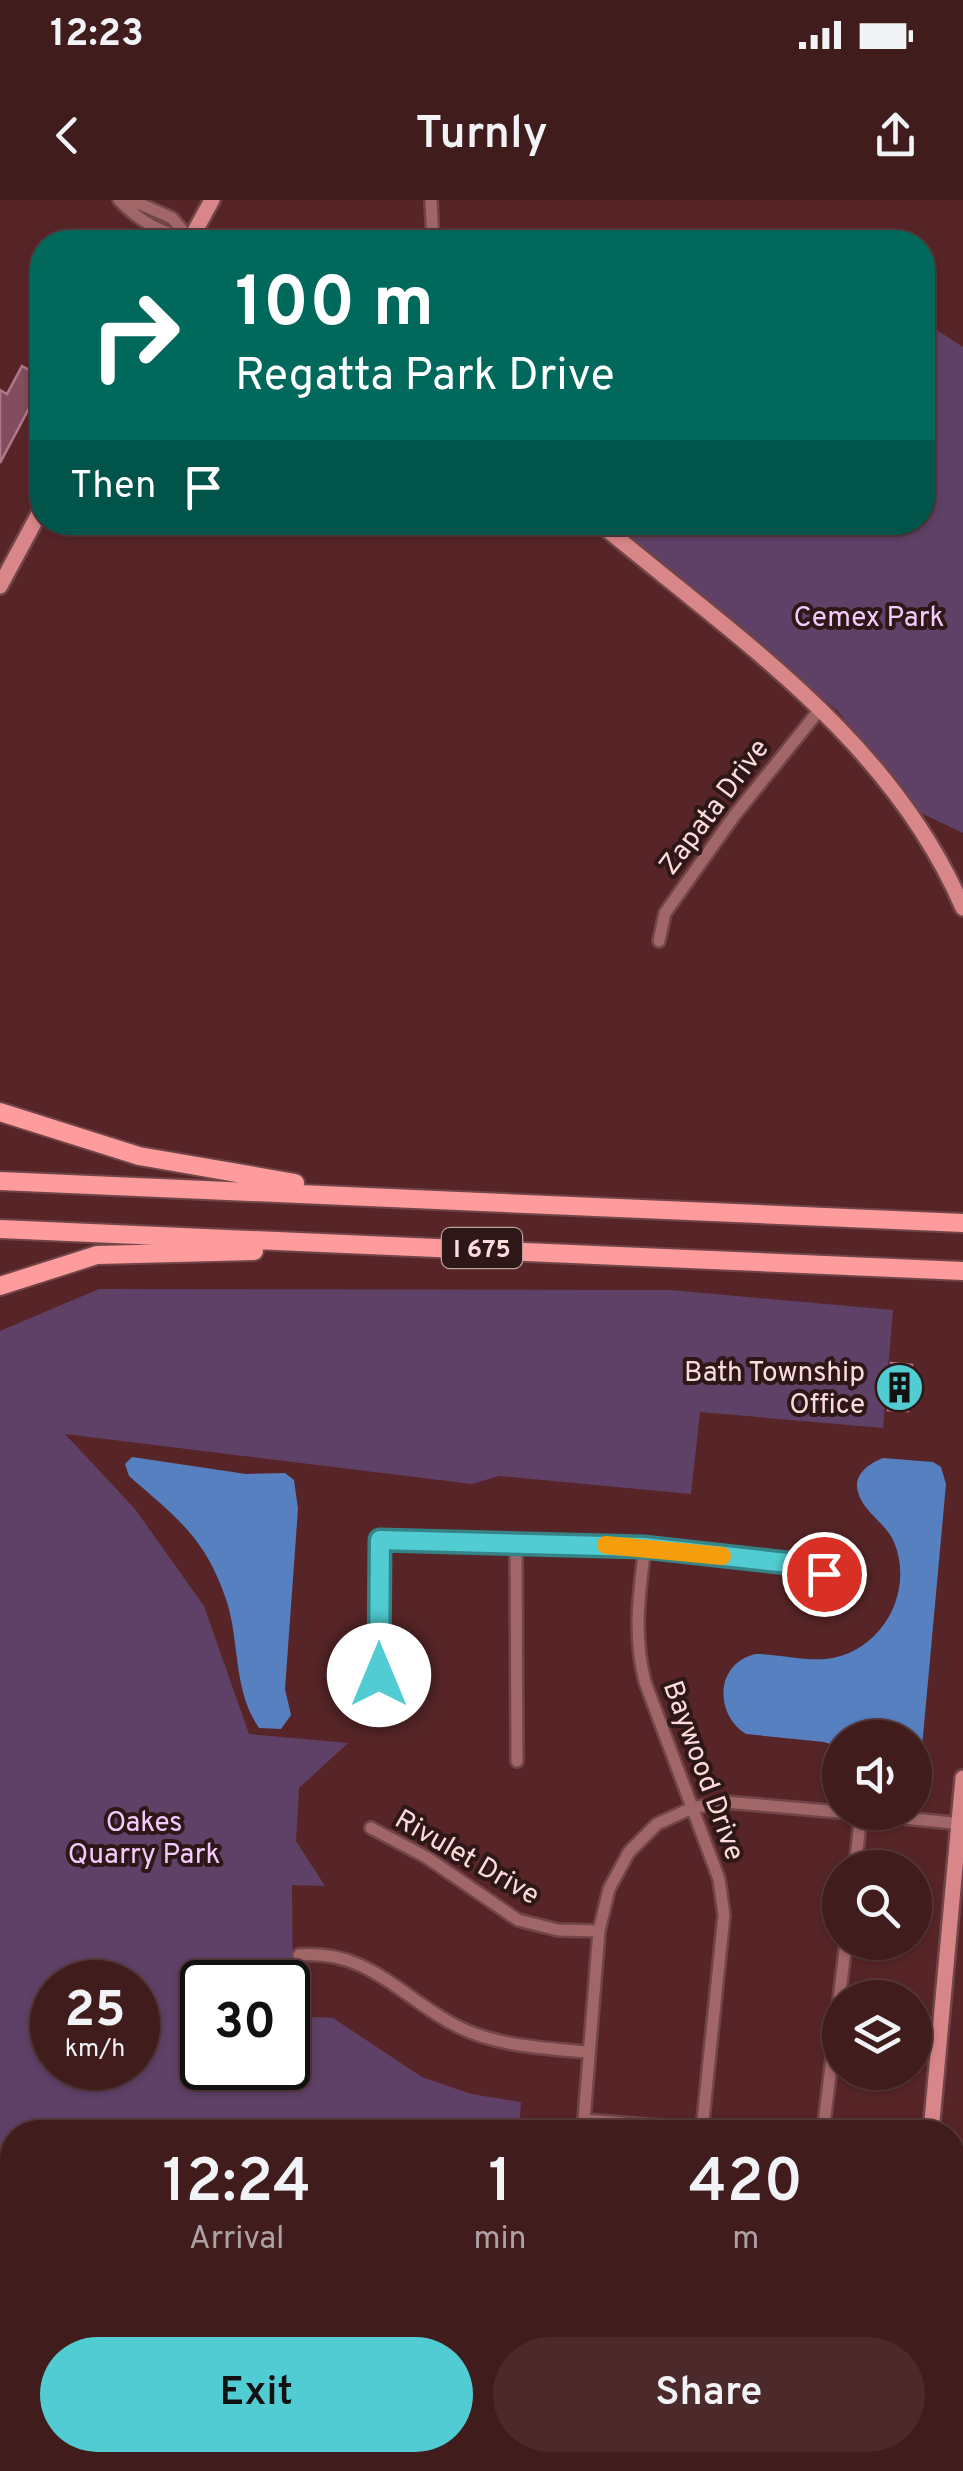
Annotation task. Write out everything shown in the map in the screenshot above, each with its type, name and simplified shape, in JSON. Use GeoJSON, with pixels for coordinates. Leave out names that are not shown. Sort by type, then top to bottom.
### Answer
{"type":"FeatureCollection","features":[{"type":"Feature","properties":{"kind":"highway"},"geometry":{"type":"LineString","coordinates":[[0,1112],[139,1156],[312,1186],[419,1198]]}},
{"type":"Feature","properties":{"kind":"highway","name":"I 675"},"geometry":{"type":"LineString","coordinates":[[0,1181],[963,1223]]}},
{"type":"Feature","properties":{"kind":"highway","name":"I 675"},"geometry":{"type":"LineString","coordinates":[[0,1228],[963,1271]]}},
{"type":"Feature","properties":{"kind":"highway"},"geometry":{"type":"LineString","coordinates":[[0,1286],[96,1255],[140,1251],[552,1250]]}},
{"type":"Feature","properties":{"kind":"main road"},"geometry":{"type":"LineString","coordinates":[[197,230],[212,200]]}},
{"type":"Feature","properties":{"kind":"main road"},"geometry":{"type":"LineString","coordinates":[[0,586],[30,530]]}},
{"type":"Feature","properties":{"kind":"main road"},"geometry":{"type":"LineString","coordinates":[[614,535],[822,708],[864,752],[905,805],[963,908]]}},
{"type":"Feature","properties":{"kind":"main road"},"geometry":{"type":"LineString","coordinates":[[931,2120],[963,1778]]}},
{"type":"Feature","properties":{"kind":"street"},"geometry":{"type":"LineString","coordinates":[[119,200],[135,217],[157,230]]}},
{"type":"Feature","properties":{"kind":"street"},"geometry":{"type":"LineString","coordinates":[[132,200],[172,218],[182,230]]}},
{"type":"Feature","properties":{"kind":"street"},"geometry":{"type":"LineString","coordinates":[[430,200],[433,230]]}},
{"type":"Feature","properties":{"kind":"street","name":"Zapata Drive"},"geometry":{"type":"LineString","coordinates":[[659,941],[665,913],[734,816],[822,708]]}},
{"type":"Feature","properties":{"kind":"street"},"geometry":{"type":"LineString","coordinates":[[379,1675],[380,1540],[644,1547],[805,1565],[824,1574]]}},
{"type":"Feature","properties":{"kind":"street"},"geometry":{"type":"LineString","coordinates":[[516,1541],[517,1761]]}},
{"type":"Feature","properties":{"kind":"street","name":"Baywood Drive"},"geometry":{"type":"LineString","coordinates":[[644,1547],[636,1620],[637,1651],[644,1682],[719,1879],[724,1915],[703,2120]]}},
{"type":"Feature","properties":{"kind":"street"},"geometry":{"type":"LineString","coordinates":[[583,2120],[599,1931],[609,1888],[629,1852],[657,1824],[692,1808],[725,1802],[822,1810]]}},
{"type":"Feature","properties":{"kind":"street"},"geometry":{"type":"LineString","coordinates":[[932,1821],[961,1824]]}},
{"type":"Feature","properties":{"kind":"street","name":"Rivulet Drive"},"geometry":{"type":"LineString","coordinates":[[371,1828],[426,1857],[518,1920],[558,1930],[599,1931]]}},
{"type":"Feature","properties":{"kind":"street"},"geometry":{"type":"LineString","coordinates":[[299,1955],[324,1953],[374,1969],[454,2025],[524,2046],[587,2052]]}},
{"type":"Feature","properties":{"kind":"street"},"geometry":{"type":"LineString","coordinates":[[824,2120],[844,1960]]}},
{"type":"Feature","properties":{"kind":"green space","name":"Cemex Park"},"geometry":{"type":"Polygon","coordinates":[[[935,329],[963,347],[963,833],[921,813],[838,711],[623,535],[935,535],[935,329]]]}},
{"type":"Feature","properties":{"kind":"green space","name":"Oakes Quarry Park"},"geometry":{"type":"Polygon","coordinates":[[[99,1289],[671,1290],[893,1310],[883,1428],[700,1412],[691,1494],[499,1476],[472,1484],[65,1434],[135,1509],[204,1606],[249,1734],[348,1743],[299,1788],[296,1841],[325,1886],[292,1885],[293,1960],[180,1960],[180,2090],[310,2090],[310,2017],[333,2018],[422,2077],[471,2094],[521,2102],[520,2120],[0,2120],[0,1331],[99,1289]]]}},
{"type":"Feature","properties":{"kind":"water"},"geometry":{"type":"Polygon","coordinates":[[[132,1457],[246,1474],[285,1473],[294,1480],[298,1509],[285,1689],[291,1715],[281,1729],[259,1728],[245,1698],[231,1618],[219,1580],[188,1531],[129,1476],[125,1464],[132,1457]]]}},
{"type":"Feature","properties":{"kind":"water"},"geometry":{"type":"Polygon","coordinates":[[[883,1458],[933,1462],[941,1467],[946,1484],[924,1720],[822,1720],[822,1742],[746,1734],[729,1715],[724,1691],[726,1679],[741,1660],[755,1654],[826,1659],[846,1654],[877,1633],[896,1600],[900,1581],[894,1542],[865,1506],[857,1486],[863,1471],[883,1458]]]}},
{"type":"Feature","properties":{"kind":"building"},"geometry":{"type":"Polygon","coordinates":[[[22,366],[30,370],[30,407],[0,463],[0,390],[7,394],[22,366]]]}},
{"type":"Feature","properties":{"kind":"building","name":"Bath Township Office"},"geometry":{"type":"Polygon","coordinates":[[[891,1363],[912,1365],[908,1411],[888,1410],[891,1363]]]}},
{"type":"Feature","properties":{"kind":"slow traffic"},"geometry":{"type":"LineString","coordinates":[[606,1545],[722,1556]]}},
{"type":"Feature","properties":{"kind":"place","name":"Bath Township Office"},"geometry":{"type":"Point","coordinates":[900,1387]}},
{"type":"Feature","properties":{"kind":"route"},"geometry":{"type":"LineString","coordinates":[[379,1675],[380,1540],[644,1547],[805,1565],[824,1574]]}}]}
